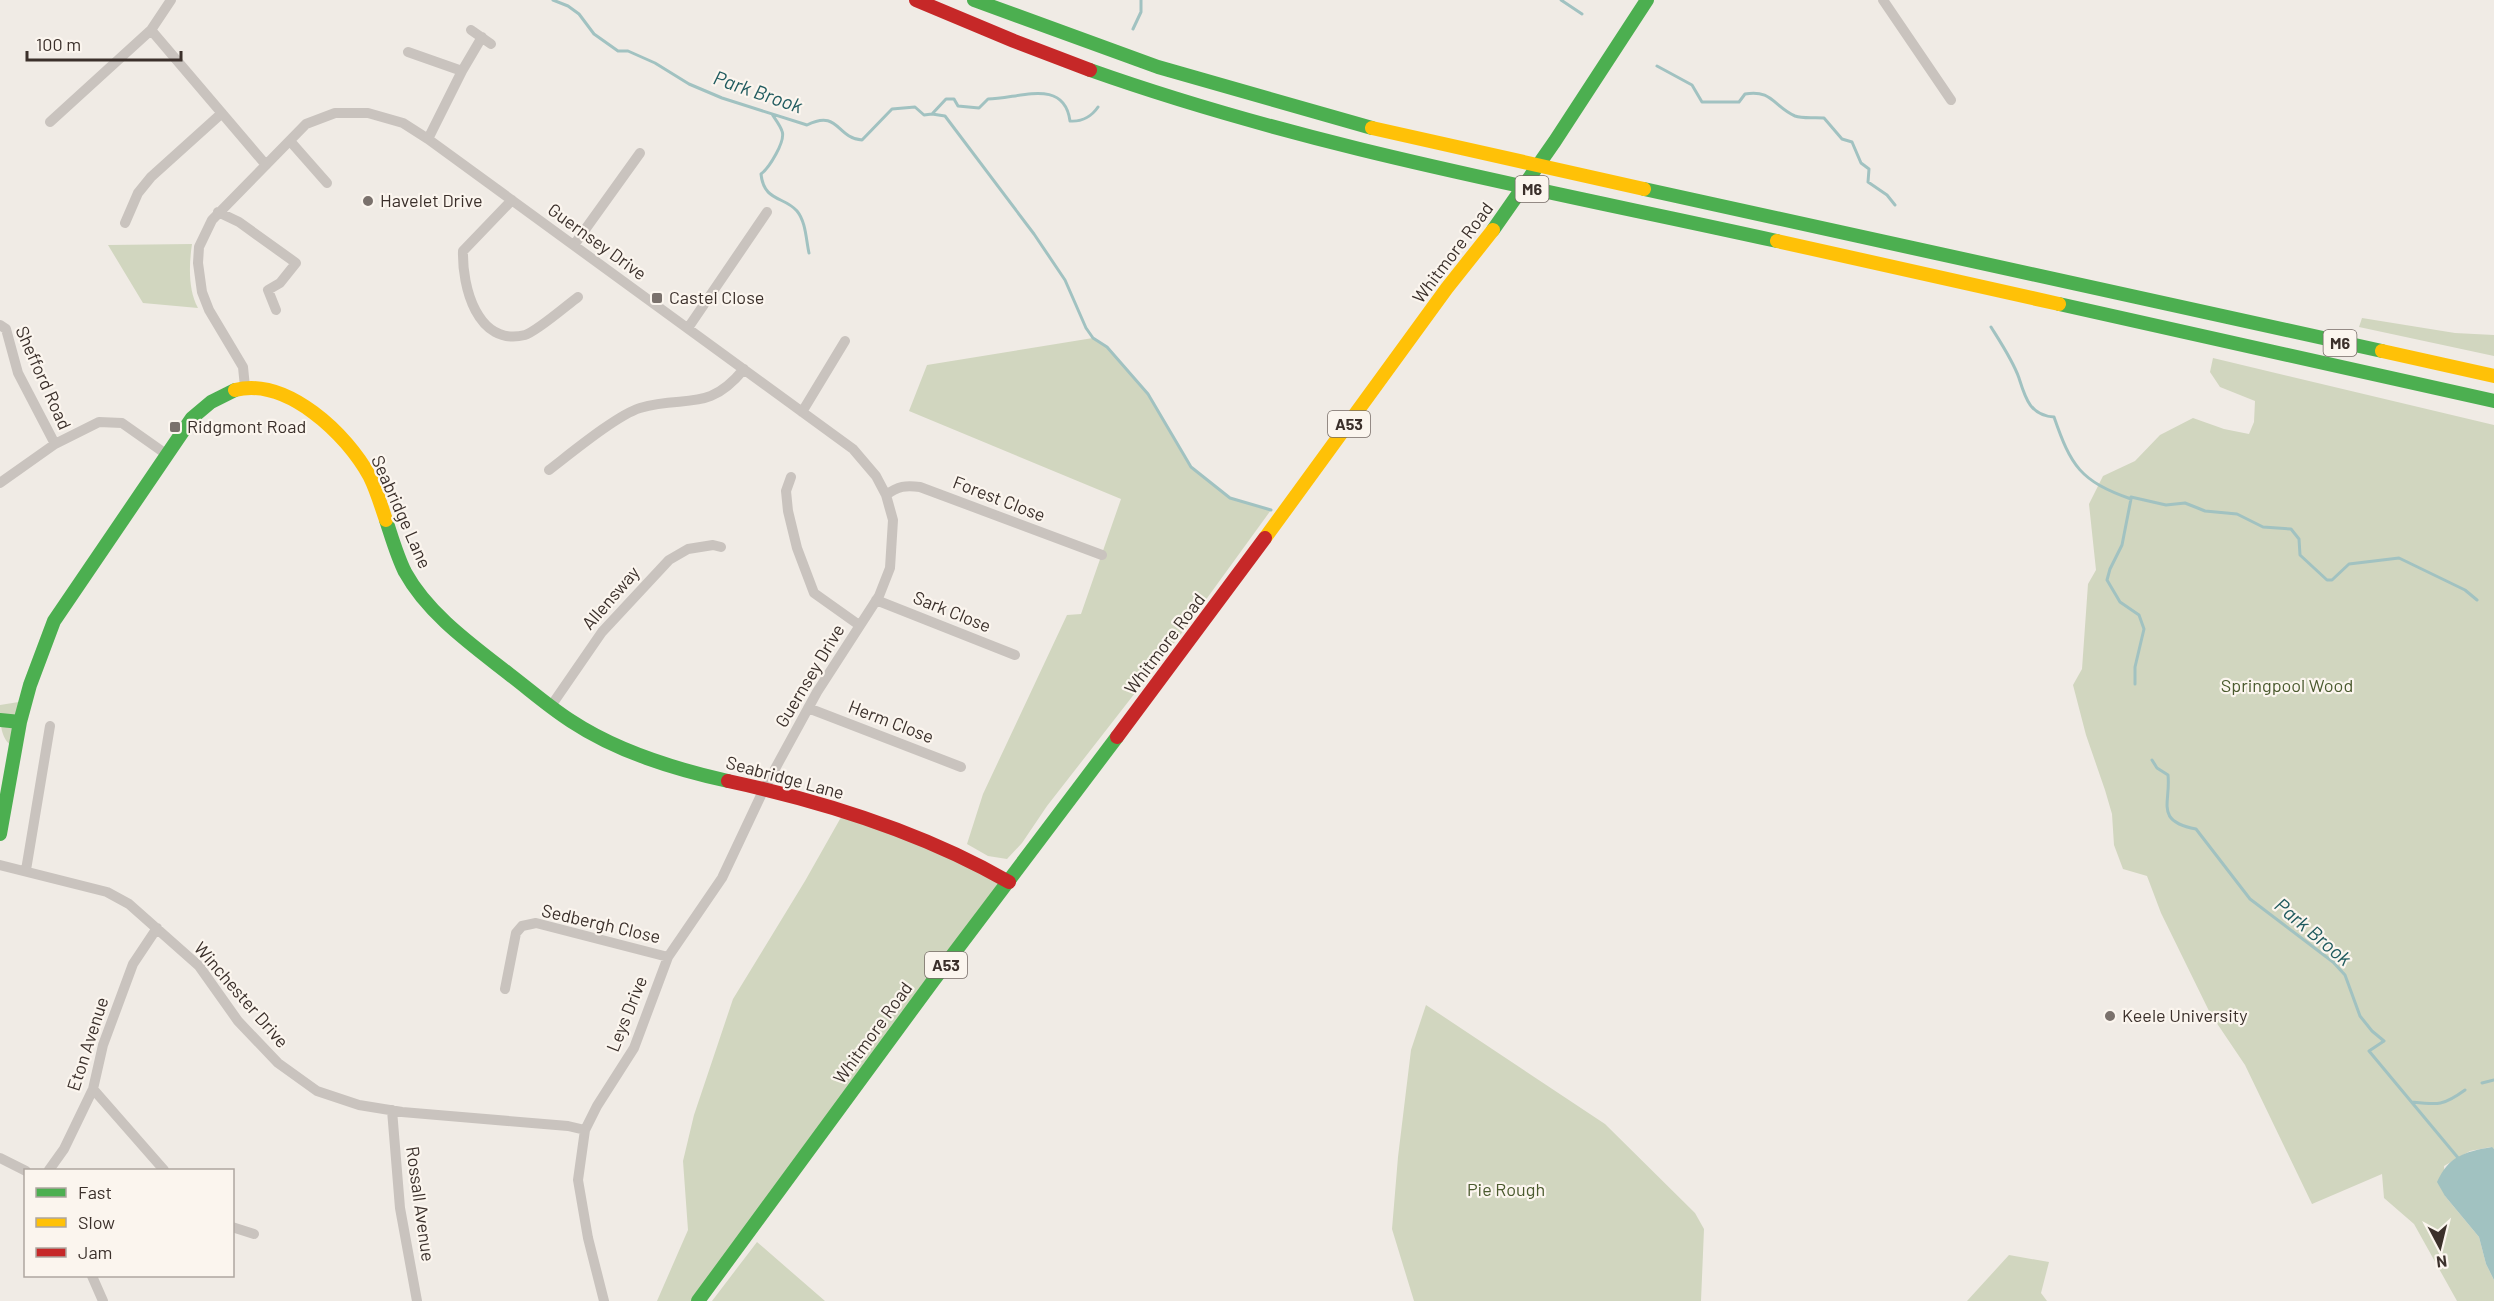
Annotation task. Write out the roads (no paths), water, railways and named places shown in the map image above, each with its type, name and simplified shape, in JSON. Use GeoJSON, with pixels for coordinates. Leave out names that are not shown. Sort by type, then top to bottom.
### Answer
{"type":"FeatureCollection","features":[{"type":"Feature","properties":{"kind":"main road","name":"M6"},"geometry":{"type":"LineString","coordinates":[[916,0],[1083,66],[1224,113],[1318,140],[1436,169],[1731,231],[2494,401]]}},
{"type":"Feature","properties":{"kind":"main road","name":"M6"},"geometry":{"type":"LineString","coordinates":[[974,0],[1158,67],[1367,128],[1499,159],[1675,195],[2494,376]]}},
{"type":"Feature","properties":{"kind":"main road","name":"Whitmore Road"},"geometry":{"type":"LineString","coordinates":[[698,1301],[1197,631],[1447,288],[1502,218],[1647,0]]}},
{"type":"Feature","properties":{"kind":"main road","name":"Seabridge Lane"},"geometry":{"type":"LineString","coordinates":[[0,832],[5,778],[30,685],[54,621],[192,418],[206,403],[222,395],[245,387],[262,387],[290,395],[324,423],[352,451],[370,477],[407,574],[423,596],[461,635],[578,726],[680,770],[764,789],[882,823],[987,868],[1009,882]]}},
{"type":"Feature","properties":{"kind":"main road"},"geometry":{"type":"LineString","coordinates":[[0,720],[20,722]]}},
{"type":"Feature","properties":{"kind":"street"},"geometry":{"type":"LineString","coordinates":[[50,122],[151,30],[171,0]]}},
{"type":"Feature","properties":{"kind":"street"},"geometry":{"type":"LineString","coordinates":[[1883,0],[1951,100]]}},
{"type":"Feature","properties":{"kind":"street"},"geometry":{"type":"LineString","coordinates":[[151,30],[266,165]]}},
{"type":"Feature","properties":{"kind":"street"},"geometry":{"type":"LineString","coordinates":[[428,139],[462,71],[487,40],[471,30]]}},
{"type":"Feature","properties":{"kind":"street"},"geometry":{"type":"LineString","coordinates":[[408,52],[462,71]]}},
{"type":"Feature","properties":{"kind":"street"},"geometry":{"type":"LineString","coordinates":[[125,224],[138,193],[151,177],[222,113]]}},
{"type":"Feature","properties":{"kind":"street","name":"Guernsey Drive"},"geometry":{"type":"LineString","coordinates":[[245,387],[243,366],[209,309],[202,292],[198,263],[199,247],[218,212],[306,124],[335,113],[368,113],[403,123],[428,139],[853,449],[876,476],[886,495],[893,520],[890,568],[876,600],[808,708],[764,789]]}},
{"type":"Feature","properties":{"kind":"street"},"geometry":{"type":"LineString","coordinates":[[290,141],[327,183]]}},
{"type":"Feature","properties":{"kind":"street"},"geometry":{"type":"LineString","coordinates":[[574,246],[640,153]]}},
{"type":"Feature","properties":{"kind":"street"},"geometry":{"type":"LineString","coordinates":[[512,200],[463,251],[465,285],[476,313],[492,331],[510,337],[527,335],[578,297]]}},
{"type":"Feature","properties":{"kind":"street"},"geometry":{"type":"LineString","coordinates":[[218,212],[239,222],[296,263],[280,283],[268,290],[276,310]]}},
{"type":"Feature","properties":{"kind":"street"},"geometry":{"type":"LineString","coordinates":[[687,328],[767,212]]}},
{"type":"Feature","properties":{"kind":"street","name":"Shefford Road"},"geometry":{"type":"LineString","coordinates":[[0,326],[6,330],[18,373],[55,444]]}},
{"type":"Feature","properties":{"kind":"street"},"geometry":{"type":"LineString","coordinates":[[802,412],[845,341]]}},
{"type":"Feature","properties":{"kind":"street"},"geometry":{"type":"LineString","coordinates":[[549,470],[620,419],[640,408],[702,400],[730,386],[744,369]]}},
{"type":"Feature","properties":{"kind":"street"},"geometry":{"type":"LineString","coordinates":[[0,483],[55,444],[99,422],[122,423],[166,454]]}},
{"type":"Feature","properties":{"kind":"street"},"geometry":{"type":"LineString","coordinates":[[791,477],[786,491],[788,511],[797,548],[814,593],[859,625]]}},
{"type":"Feature","properties":{"kind":"street","name":"Forest Close"},"geometry":{"type":"LineString","coordinates":[[886,495],[897,487],[908,485],[920,487],[1102,555]]}},
{"type":"Feature","properties":{"kind":"street","name":"Allensway"},"geometry":{"type":"LineString","coordinates":[[551,706],[602,632],[669,560],[688,549],[713,545],[721,547]]}},
{"type":"Feature","properties":{"kind":"street","name":"Sark Close"},"geometry":{"type":"LineString","coordinates":[[876,600],[1015,655]]}},
{"type":"Feature","properties":{"kind":"street","name":"Herm Close"},"geometry":{"type":"LineString","coordinates":[[808,708],[961,767]]}},
{"type":"Feature","properties":{"kind":"street"},"geometry":{"type":"LineString","coordinates":[[26,870],[50,726]]}},
{"type":"Feature","properties":{"kind":"street","name":"Leys Drive"},"geometry":{"type":"LineString","coordinates":[[604,1301],[588,1238],[578,1180],[585,1130],[597,1106],[634,1048],[668,957],[722,878],[764,789]]}},
{"type":"Feature","properties":{"kind":"street","name":"Winchester Drive"},"geometry":{"type":"LineString","coordinates":[[0,865],[107,892],[129,904],[199,966],[238,1021],[278,1063],[317,1091],[358,1105],[392,1110],[568,1126],[585,1130]]}},
{"type":"Feature","properties":{"kind":"street","name":"Sedbergh Close"},"geometry":{"type":"LineString","coordinates":[[506,989],[516,933],[522,926],[536,923],[668,957]]}},
{"type":"Feature","properties":{"kind":"street","name":"Eton Avenue"},"geometry":{"type":"LineString","coordinates":[[50,1169],[64,1149],[93,1089],[117,1005],[133,964],[158,928]]}},
{"type":"Feature","properties":{"kind":"street"},"geometry":{"type":"LineString","coordinates":[[93,1089],[163,1169]]}},
{"type":"Feature","properties":{"kind":"street","name":"Rossall Avenue"},"geometry":{"type":"LineString","coordinates":[[392,1110],[400,1208],[417,1301]]}},
{"type":"Feature","properties":{"kind":"street"},"geometry":{"type":"LineString","coordinates":[[0,1158],[24,1170]]}},
{"type":"Feature","properties":{"kind":"street"},"geometry":{"type":"LineString","coordinates":[[234,1228],[254,1234]]}},
{"type":"Feature","properties":{"kind":"street"},"geometry":{"type":"LineString","coordinates":[[93,1277],[103,1301]]}},
{"type":"Feature","properties":{"kind":"water"},"geometry":{"type":"Polygon","coordinates":[[[2492,1147],[2494,1149],[2494,1280],[2486,1264],[2479,1237],[2445,1196],[2437,1182],[2452,1161],[2465,1153],[2492,1147]]]}},
{"type":"Feature","properties":{"kind":"waterway","name":"Park Brook"},"geometry":{"type":"LineString","coordinates":[[553,0],[568,6],[579,14],[594,34],[618,51],[628,51],[655,63],[689,84],[722,98],[807,125],[825,120],[832,122],[847,135],[862,140],[892,109],[915,107],[924,115],[932,114],[946,99],[954,99],[958,106],[979,108],[988,99],[1026,94],[1049,95],[1059,99],[1066,107],[1070,121],[1086,118],[1098,107]]}},
{"type":"Feature","properties":{"kind":"waterway","name":"Park Brook"},"geometry":{"type":"LineString","coordinates":[[1133,29],[1141,12],[1141,0]]}},
{"type":"Feature","properties":{"kind":"waterway","name":"Park Brook"},"geometry":{"type":"LineString","coordinates":[[1561,0],[1582,14]]}},
{"type":"Feature","properties":{"kind":"waterway","name":"Park Brook"},"geometry":{"type":"LineString","coordinates":[[1657,66],[1692,85],[1702,102],[1739,102],[1745,94],[1754,93],[1767,96],[1795,116],[1824,118],[1842,139],[1852,142],[1861,163],[1869,169],[1868,182],[1887,195],[1895,205]]}},
{"type":"Feature","properties":{"kind":"waterway"},"geometry":{"type":"LineString","coordinates":[[772,114],[783,135],[776,154],[761,174],[763,183],[770,194],[792,206],[800,215],[809,253]]}},
{"type":"Feature","properties":{"kind":"waterway"},"geometry":{"type":"LineString","coordinates":[[932,114],[945,116],[1034,234],[1065,280],[1086,328],[1093,338],[1107,347],[1148,394],[1191,467],[1230,498],[1271,510]]}},
{"type":"Feature","properties":{"kind":"waterway","name":"Park Brook"},"geometry":{"type":"LineString","coordinates":[[1991,327],[2014,365],[2030,404],[2039,413],[2054,417],[2066,448],[2080,470],[2100,485],[2131,499],[2122,545],[2107,580],[2120,602],[2139,615],[2144,629],[2135,667],[2135,684]]}},
{"type":"Feature","properties":{"kind":"waterway"},"geometry":{"type":"LineString","coordinates":[[2131,497],[2166,505],[2185,503],[2205,511],[2237,514],[2263,527],[2291,529],[2299,539],[2300,555],[2327,580],[2332,580],[2349,564],[2399,558],[2465,590],[2477,600]]}},
{"type":"Feature","properties":{"kind":"waterway","name":"Park Brook"},"geometry":{"type":"LineString","coordinates":[[2152,760],[2157,768],[2168,775],[2167,810],[2169,816],[2183,826],[2196,829],[2250,899],[2333,962],[2345,975],[2360,1016],[2384,1041],[2369,1051],[2459,1159]]}},
{"type":"Feature","properties":{"kind":"waterway"},"geometry":{"type":"LineString","coordinates":[[2482,1083],[2494,1080]]}},
{"type":"Feature","properties":{"kind":"waterway"},"geometry":{"type":"LineString","coordinates":[[2412,1102],[2428,1104],[2445,1102],[2465,1090]]}},
{"type":"Feature","properties":{"kind":"place","name":"Havelet Drive"},"geometry":{"type":"Point","coordinates":[368,201]}},
{"type":"Feature","properties":{"kind":"place","name":"Castel Close"},"geometry":{"type":"Point","coordinates":[657,298]}},
{"type":"Feature","properties":{"kind":"place","name":"Ridgmont Road"},"geometry":{"type":"Point","coordinates":[175,427]}},
{"type":"Feature","properties":{"kind":"place","name":"Keele University"},"geometry":{"type":"Point","coordinates":[2110,1016]}},
{"type":"Feature","properties":{"kind":"park label","name":"Springpool Wood"},"geometry":{"type":"Point","coordinates":[2287,686]}},
{"type":"Feature","properties":{"kind":"park label","name":"Pie Rough"},"geometry":{"type":"Point","coordinates":[1506,1190]}}]}
